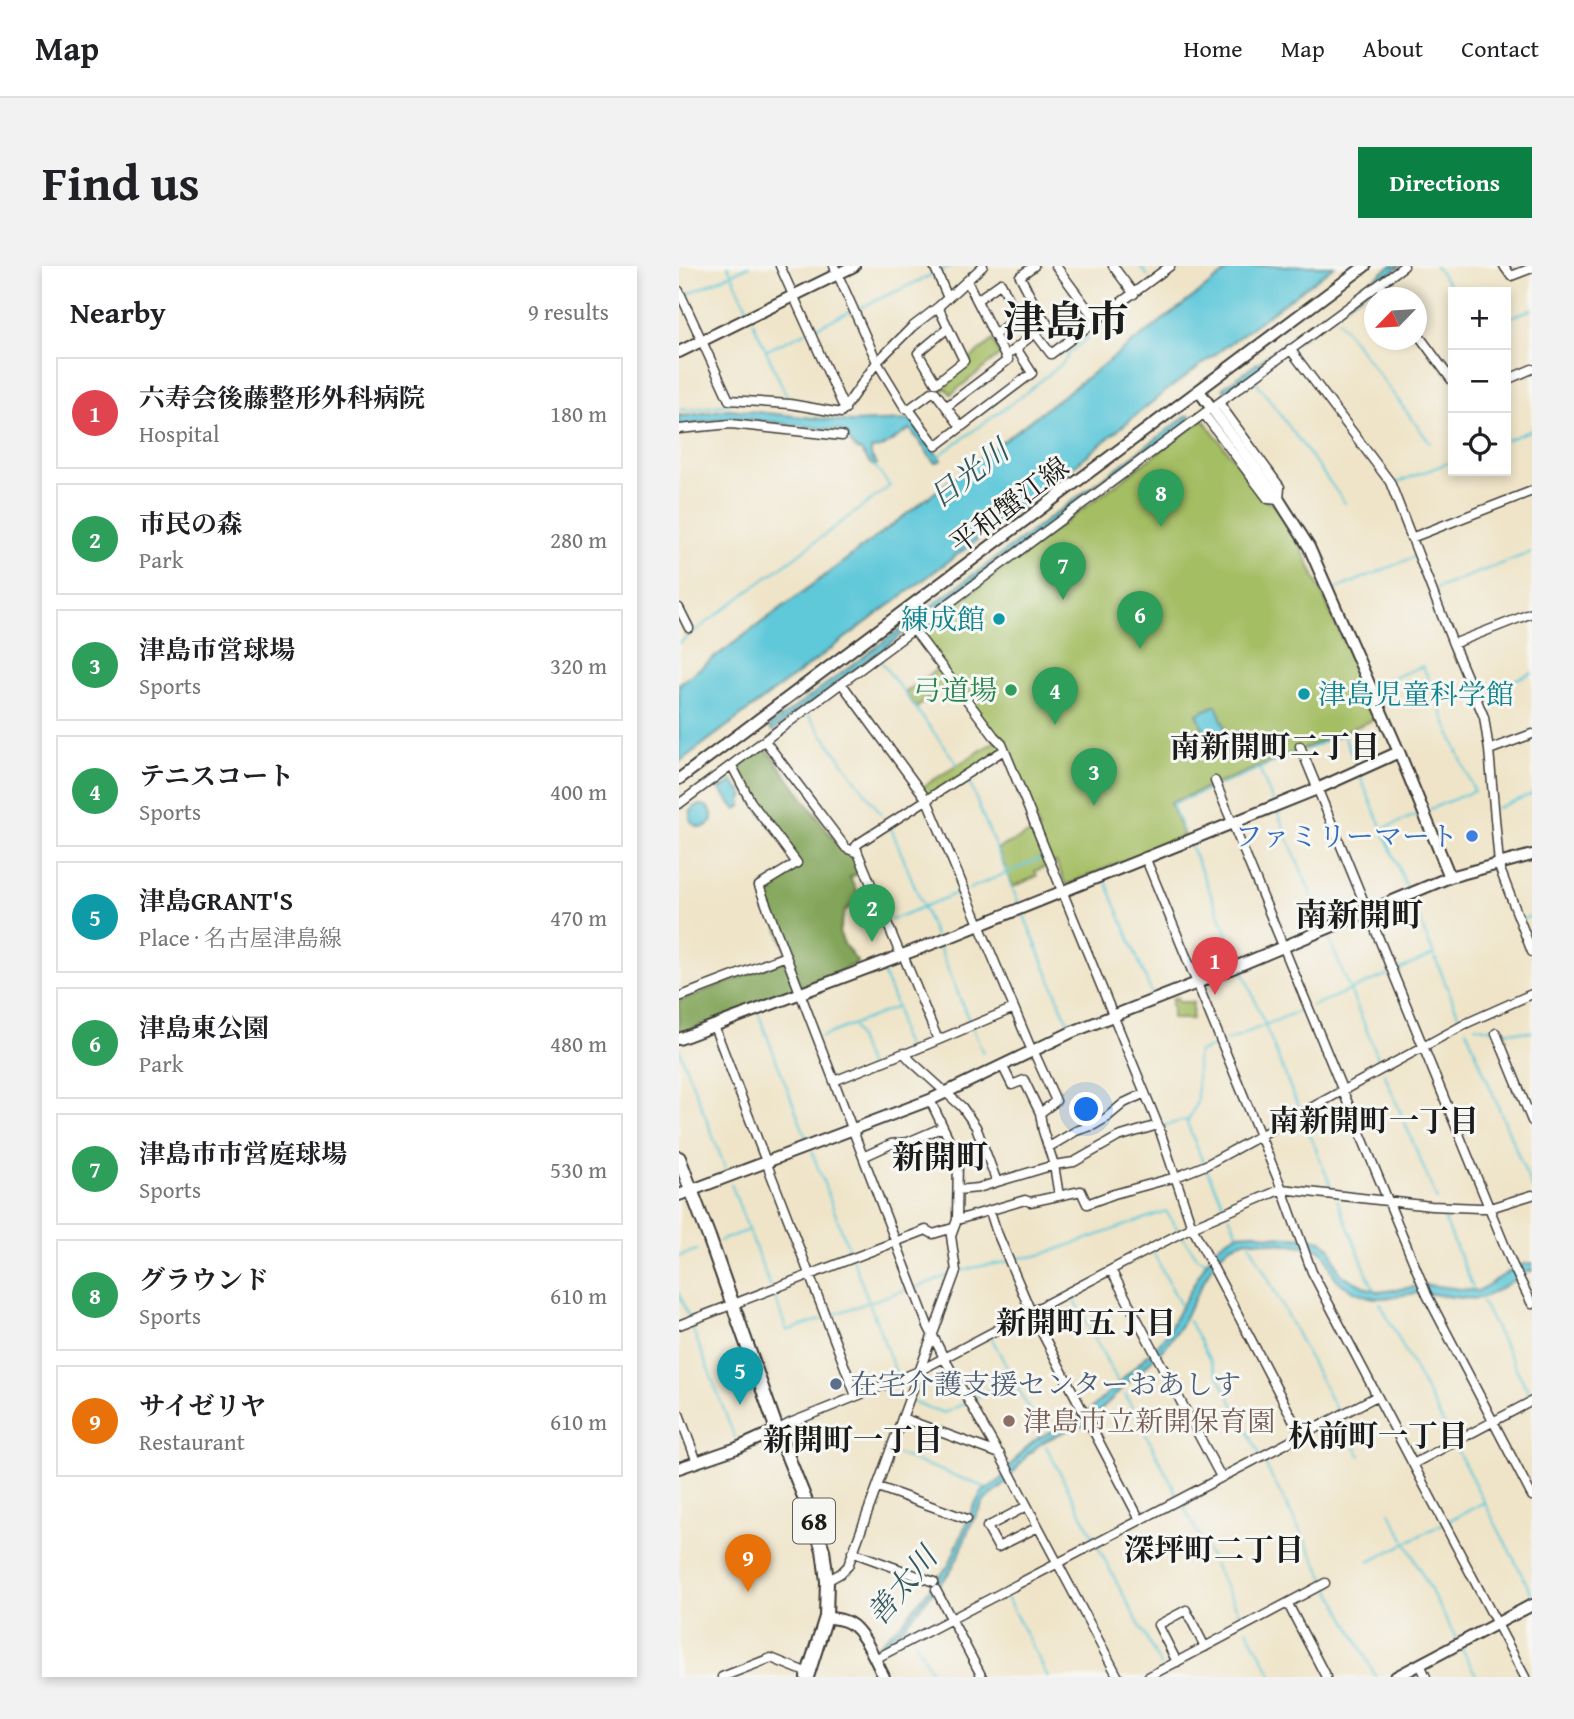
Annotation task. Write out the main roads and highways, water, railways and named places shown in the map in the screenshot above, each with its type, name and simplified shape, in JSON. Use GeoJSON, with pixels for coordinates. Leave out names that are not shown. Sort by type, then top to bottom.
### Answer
{"type":"FeatureCollection","features":[{"type":"Feature","properties":{"kind":"main road","name":"68"},"geometry":{"type":"LineString","coordinates":[[679,1158],[685,1193],[731,1304],[819,1535],[824,1555],[827,1581],[826,1617],[808,1675]]}},
{"type":"Feature","properties":{"kind":"water","name":"日光川"},"geometry":{"type":"Polygon","coordinates":[[[1234,266],[1334,266],[1162,394],[1052,484],[679,762],[679,684],[1234,266]]]}},
{"type":"Feature","properties":{"kind":"water"},"geometry":{"type":"Polygon","coordinates":[[[1391,266],[1400,266],[1371,287],[1364,287],[1364,292],[1226,393],[1223,388],[1391,266]]]}},
{"type":"Feature","properties":{"kind":"water"},"geometry":{"type":"Polygon","coordinates":[[[729,409],[851,422],[912,420],[941,460],[934,462],[910,429],[881,448],[871,449],[871,456],[877,464],[874,466],[842,431],[732,417],[679,425],[679,415],[729,409]]]}},
{"type":"Feature","properties":{"kind":"water"},"geometry":{"type":"Polygon","coordinates":[[[1188,415],[1192,419],[772,731],[769,727],[1188,415]]]}},
{"type":"Feature","properties":{"kind":"water"},"geometry":{"type":"Polygon","coordinates":[[[1216,705],[1234,750],[1216,758],[1197,714],[1216,705]]]}},
{"type":"Feature","properties":{"kind":"water"},"geometry":{"type":"Polygon","coordinates":[[[732,781],[744,796],[741,799],[742,805],[736,810],[719,788],[732,781]]]}},
{"type":"Feature","properties":{"kind":"water"},"geometry":{"type":"Polygon","coordinates":[[[701,805],[709,808],[712,816],[709,824],[701,827],[693,824],[690,816],[693,808],[701,805]]]}},
{"type":"Feature","properties":{"kind":"water"},"geometry":{"type":"Polygon","coordinates":[[[1256,1233],[1321,1241],[1330,1247],[1340,1273],[1379,1292],[1427,1285],[1478,1291],[1520,1265],[1532,1263],[1532,1271],[1479,1298],[1420,1293],[1377,1298],[1359,1293],[1337,1280],[1324,1254],[1315,1247],[1247,1240],[1230,1246],[1210,1269],[1181,1325],[1165,1347],[1086,1424],[1043,1442],[1028,1454],[1003,1486],[984,1501],[950,1572],[879,1650],[877,1646],[904,1620],[949,1565],[982,1492],[999,1481],[1026,1448],[1038,1438],[1087,1413],[1156,1347],[1219,1245],[1237,1234],[1256,1233]]]}},
{"type":"Feature","properties":{"kind":"waterway"},"geometry":{"type":"LineString","coordinates":[[728,266],[749,312]]}},
{"type":"Feature","properties":{"kind":"waterway"},"geometry":{"type":"LineString","coordinates":[[686,295],[749,266]]}},
{"type":"Feature","properties":{"kind":"waterway"},"geometry":{"type":"LineString","coordinates":[[940,271],[951,266]]}},
{"type":"Feature","properties":{"kind":"waterway"},"geometry":{"type":"LineString","coordinates":[[1140,266],[1148,276]]}},
{"type":"Feature","properties":{"kind":"waterway","name":"日光川"},"geometry":{"type":"LineString","coordinates":[[937,457],[1023,395],[1063,363],[1071,351],[1183,266]]}},
{"type":"Feature","properties":{"kind":"waterway"},"geometry":{"type":"LineString","coordinates":[[1435,266],[1451,287]]}},
{"type":"Feature","properties":{"kind":"waterway"},"geometry":{"type":"LineString","coordinates":[[857,309],[934,274]]}},
{"type":"Feature","properties":{"kind":"waterway"},"geometry":{"type":"LineString","coordinates":[[1511,317],[1532,309]]}},
{"type":"Feature","properties":{"kind":"waterway"},"geometry":{"type":"LineString","coordinates":[[813,329],[851,311]]}},
{"type":"Feature","properties":{"kind":"waterway"},"geometry":{"type":"LineString","coordinates":[[1338,320],[1430,443]]}},
{"type":"Feature","properties":{"kind":"waterway"},"geometry":{"type":"LineString","coordinates":[[753,322],[788,399]]}},
{"type":"Feature","properties":{"kind":"waterway"},"geometry":{"type":"LineString","coordinates":[[767,350],[806,332]]}},
{"type":"Feature","properties":{"kind":"waterway"},"geometry":{"type":"LineString","coordinates":[[1255,380],[1345,503]]}},
{"type":"Feature","properties":{"kind":"waterway"},"geometry":{"type":"LineString","coordinates":[[679,409],[730,404]]}},
{"type":"Feature","properties":{"kind":"waterway"},"geometry":{"type":"LineString","coordinates":[[1511,438],[1532,430]]}},
{"type":"Feature","properties":{"kind":"waterway"},"geometry":{"type":"LineString","coordinates":[[1393,484],[1448,463]]}},
{"type":"Feature","properties":{"kind":"waterway"},"geometry":{"type":"LineString","coordinates":[[679,643],[890,486],[874,465]]}},
{"type":"Feature","properties":{"kind":"waterway"},"geometry":{"type":"LineString","coordinates":[[1435,589],[1532,552]]}},
{"type":"Feature","properties":{"kind":"waterway"},"geometry":{"type":"LineString","coordinates":[[1334,590],[1414,557]]}},
{"type":"Feature","properties":{"kind":"waterway"},"geometry":{"type":"LineString","coordinates":[[879,659],[958,765]]}},
{"type":"Feature","properties":{"kind":"waterway"},"geometry":{"type":"LineString","coordinates":[[1377,684],[1423,666],[1449,730]]}},
{"type":"Feature","properties":{"kind":"waterway"},"geometry":{"type":"LineString","coordinates":[[1477,695],[1532,673]]}},
{"type":"Feature","properties":{"kind":"waterway"},"geometry":{"type":"LineString","coordinates":[[808,715],[882,815]]}},
{"type":"Feature","properties":{"kind":"waterway"},"geometry":{"type":"LineString","coordinates":[[1430,809],[1474,791],[1450,733]]}},
{"type":"Feature","properties":{"kind":"waterway"},"geometry":{"type":"LineString","coordinates":[[1305,750],[1343,734],[1356,765]]}},
{"type":"Feature","properties":{"kind":"waterway"},"geometry":{"type":"LineString","coordinates":[[1220,785],[1299,752]]}},
{"type":"Feature","properties":{"kind":"waterway"},"geometry":{"type":"LineString","coordinates":[[1260,770],[1273,802]]}},
{"type":"Feature","properties":{"kind":"waterway"},"geometry":{"type":"LineString","coordinates":[[1359,774],[1407,888]]}},
{"type":"Feature","properties":{"kind":"waterway"},"geometry":{"type":"LineString","coordinates":[[967,777],[1019,904]]}},
{"type":"Feature","properties":{"kind":"waterway"},"geometry":{"type":"LineString","coordinates":[[1183,831],[1172,804],[1213,788]]}},
{"type":"Feature","properties":{"kind":"waterway"},"geometry":{"type":"LineString","coordinates":[[1497,808],[1532,794]]}},
{"type":"Feature","properties":{"kind":"waterway"},"geometry":{"type":"LineString","coordinates":[[1277,811],[1323,924]]}},
{"type":"Feature","properties":{"kind":"waterway"},"geometry":{"type":"LineString","coordinates":[[1383,829],[1418,814]]}},
{"type":"Feature","properties":{"kind":"waterway"},"geometry":{"type":"LineString","coordinates":[[891,828],[935,936]]}},
{"type":"Feature","properties":{"kind":"waterway"},"geometry":{"type":"LineString","coordinates":[[1190,844],[1238,959]]}},
{"type":"Feature","properties":{"kind":"waterway"},"geometry":{"type":"LineString","coordinates":[[969,889],[1044,857]]}},
{"type":"Feature","properties":{"kind":"waterway"},"geometry":{"type":"LineString","coordinates":[[1105,879],[1152,994]]}},
{"type":"Feature","properties":{"kind":"waterway"},"geometry":{"type":"LineString","coordinates":[[891,920],[962,891]]}},
{"type":"Feature","properties":{"kind":"waterway"},"geometry":{"type":"LineString","coordinates":[[1410,897],[1461,1021]]}},
{"type":"Feature","properties":{"kind":"waterway"},"geometry":{"type":"LineString","coordinates":[[1023,913],[1070,1027]]}},
{"type":"Feature","properties":{"kind":"waterway"},"geometry":{"type":"LineString","coordinates":[[1523,919],[1532,916]]}},
{"type":"Feature","properties":{"kind":"waterway"},"geometry":{"type":"LineString","coordinates":[[1328,936],[1381,1065]]}},
{"type":"Feature","properties":{"kind":"waterway"},"geometry":{"type":"LineString","coordinates":[[939,947],[970,1023]]}},
{"type":"Feature","properties":{"kind":"waterway"},"geometry":{"type":"LineString","coordinates":[[1396,971],[1433,955]]}},
{"type":"Feature","properties":{"kind":"waterway"},"geometry":{"type":"LineString","coordinates":[[881,968],[897,1007],[901,1034],[907,1049]]}},
{"type":"Feature","properties":{"kind":"waterway"},"geometry":{"type":"LineString","coordinates":[[1243,971],[1299,1109]]}},
{"type":"Feature","properties":{"kind":"waterway"},"geometry":{"type":"LineString","coordinates":[[1312,1006],[1389,974]]}},
{"type":"Feature","properties":{"kind":"waterway"},"geometry":{"type":"LineString","coordinates":[[821,1037],[897,1007]]}},
{"type":"Feature","properties":{"kind":"waterway"},"geometry":{"type":"LineString","coordinates":[[1226,1041],[1304,1009]]}},
{"type":"Feature","properties":{"kind":"waterway"},"geometry":{"type":"LineString","coordinates":[[759,1015],[807,1140]]}},
{"type":"Feature","properties":{"kind":"waterway"},"geometry":{"type":"LineString","coordinates":[[1475,1026],[1494,1030]]}},
{"type":"Feature","properties":{"kind":"waterway"},"geometry":{"type":"LineString","coordinates":[[854,1027],[868,1065]]}},
{"type":"Feature","properties":{"kind":"waterway"},"geometry":{"type":"LineString","coordinates":[[973,1029],[983,1053]]}},
{"type":"Feature","properties":{"kind":"waterway"},"geometry":{"type":"LineString","coordinates":[[1466,1029],[1532,1188]]}},
{"type":"Feature","properties":{"kind":"waterway"},"geometry":{"type":"LineString","coordinates":[[1500,1031],[1532,1032]]}},
{"type":"Feature","properties":{"kind":"waterway"},"geometry":{"type":"LineString","coordinates":[[1203,1162],[1187,1123],[1197,1102],[1197,1053],[1217,1045]]}},
{"type":"Feature","properties":{"kind":"waterway"},"geometry":{"type":"LineString","coordinates":[[679,1049],[726,1170]]}},
{"type":"Feature","properties":{"kind":"waterway"},"geometry":{"type":"LineString","coordinates":[[1384,1073],[1437,1200]]}},
{"type":"Feature","properties":{"kind":"waterway"},"geometry":{"type":"LineString","coordinates":[[1303,1117],[1332,1189]]}},
{"type":"Feature","properties":{"kind":"waterway"},"geometry":{"type":"LineString","coordinates":[[1163,1126],[1188,1121]]}},
{"type":"Feature","properties":{"kind":"waterway"},"geometry":{"type":"LineString","coordinates":[[812,1152],[851,1255]]}},
{"type":"Feature","properties":{"kind":"waterway"},"geometry":{"type":"LineString","coordinates":[[1206,1169],[1225,1207]]}},
{"type":"Feature","properties":{"kind":"waterway"},"geometry":{"type":"LineString","coordinates":[[731,1184],[770,1286]]}},
{"type":"Feature","properties":{"kind":"waterway"},"geometry":{"type":"LineString","coordinates":[[1337,1200],[1373,1288]]}},
{"type":"Feature","properties":{"kind":"waterway"},"geometry":{"type":"LineString","coordinates":[[1012,1259],[1056,1250],[1166,1211],[1179,1231]]}},
{"type":"Feature","properties":{"kind":"waterway"},"geometry":{"type":"LineString","coordinates":[[1441,1211],[1473,1288]]}},
{"type":"Feature","properties":{"kind":"waterway"},"geometry":{"type":"LineString","coordinates":[[1229,1216],[1237,1232]]}},
{"type":"Feature","properties":{"kind":"waterway"},"geometry":{"type":"LineString","coordinates":[[720,1241],[748,1230]]}},
{"type":"Feature","properties":{"kind":"waterway"},"geometry":{"type":"LineString","coordinates":[[1183,1237],[1197,1257],[1205,1261]]}},
{"type":"Feature","properties":{"kind":"waterway"},"geometry":{"type":"LineString","coordinates":[[1250,1244],[1338,1413]]}},
{"type":"Feature","properties":{"kind":"waterway"},"geometry":{"type":"LineString","coordinates":[[679,1256],[697,1250]]}},
{"type":"Feature","properties":{"kind":"waterway"},"geometry":{"type":"LineString","coordinates":[[1153,1252],[1180,1304]]}},
{"type":"Feature","properties":{"kind":"waterway"},"geometry":{"type":"LineString","coordinates":[[853,1260],[897,1376]]}},
{"type":"Feature","properties":{"kind":"waterway"},"geometry":{"type":"LineString","coordinates":[[958,1272],[1007,1262]]}},
{"type":"Feature","properties":{"kind":"waterway"},"geometry":{"type":"LineString","coordinates":[[915,1288],[949,1275]]}},
{"type":"Feature","properties":{"kind":"waterway"},"geometry":{"type":"LineString","coordinates":[[829,1316],[910,1288]]}},
{"type":"Feature","properties":{"kind":"waterway"},"geometry":{"type":"LineString","coordinates":[[773,1292],[787,1331],[822,1319]]}},
{"type":"Feature","properties":{"kind":"waterway"},"geometry":{"type":"LineString","coordinates":[[679,1293],[689,1318]]}},
{"type":"Feature","properties":{"kind":"waterway"},"geometry":{"type":"LineString","coordinates":[[1072,1295],[1117,1380]]}},
{"type":"Feature","properties":{"kind":"waterway"},"geometry":{"type":"LineString","coordinates":[[1482,1302],[1531,1397]]}},
{"type":"Feature","properties":{"kind":"waterway"},"geometry":{"type":"LineString","coordinates":[[1380,1303],[1451,1438]]}},
{"type":"Feature","properties":{"kind":"waterway"},"geometry":{"type":"LineString","coordinates":[[1189,1321],[1259,1453]]}},
{"type":"Feature","properties":{"kind":"waterway"},"geometry":{"type":"LineString","coordinates":[[691,1325],[735,1438]]}},
{"type":"Feature","properties":{"kind":"waterway"},"geometry":{"type":"LineString","coordinates":[[991,1337],[1041,1432]]}},
{"type":"Feature","properties":{"kind":"waterway"},"geometry":{"type":"LineString","coordinates":[[972,1399],[1013,1378]]}},
{"type":"Feature","properties":{"kind":"waterway"},"geometry":{"type":"LineString","coordinates":[[1125,1394],[1178,1496]]}},
{"type":"Feature","properties":{"kind":"waterway"},"geometry":{"type":"LineString","coordinates":[[913,1402],[944,1413],[965,1403]]}},
{"type":"Feature","properties":{"kind":"waterway"},"geometry":{"type":"LineString","coordinates":[[1342,1420],[1360,1456]]}},
{"type":"Feature","properties":{"kind":"waterway"},"geometry":{"type":"LineString","coordinates":[[1046,1446],[1095,1540]]}},
{"type":"Feature","properties":{"kind":"waterway"},"geometry":{"type":"LineString","coordinates":[[1455,1446],[1532,1594]]}},
{"type":"Feature","properties":{"kind":"waterway"},"geometry":{"type":"LineString","coordinates":[[894,1453],[985,1487]]}},
{"type":"Feature","properties":{"kind":"waterway"},"geometry":{"type":"LineString","coordinates":[[1263,1460],[1325,1579]]}},
{"type":"Feature","properties":{"kind":"waterway"},"geometry":{"type":"LineString","coordinates":[[1182,1503],[1244,1622]]}},
{"type":"Feature","properties":{"kind":"waterway"},"geometry":{"type":"LineString","coordinates":[[1448,1521],[1483,1503]]}},
{"type":"Feature","properties":{"kind":"waterway"},"geometry":{"type":"LineString","coordinates":[[1390,1512],[1404,1539]]}},
{"type":"Feature","properties":{"kind":"waterway"},"geometry":{"type":"LineString","coordinates":[[1369,1562],[1442,1524]]}},
{"type":"Feature","properties":{"kind":"waterway"},"geometry":{"type":"LineString","coordinates":[[1406,1543],[1456,1638]]}},
{"type":"Feature","properties":{"kind":"waterway"},"geometry":{"type":"LineString","coordinates":[[1098,1547],[1161,1666]]}},
{"type":"Feature","properties":{"kind":"waterway"},"geometry":{"type":"LineString","coordinates":[[1329,1587],[1376,1677]]}},
{"type":"Feature","properties":{"kind":"waterway"},"geometry":{"type":"LineString","coordinates":[[1005,1594],[1048,1677]]}},
{"type":"Feature","properties":{"kind":"waterway","name":"善太川"},"geometry":{"type":"LineString","coordinates":[[907,1624],[913,1635]]}},
{"type":"Feature","properties":{"kind":"waterway"},"geometry":{"type":"LineString","coordinates":[[1247,1629],[1273,1677]]}},
{"type":"Feature","properties":{"kind":"waterway"},"geometry":{"type":"LineString","coordinates":[[915,1641],[934,1677]]}},
{"type":"Feature","properties":{"kind":"waterway"},"geometry":{"type":"LineString","coordinates":[[1461,1647],[1477,1677]]}},
{"type":"Feature","properties":{"kind":"place","name":"グラウンド"},"geometry":{"type":"Point","coordinates":[1161,527]}},
{"type":"Feature","properties":{"kind":"place","name":"津島市市営庭球場"},"geometry":{"type":"Point","coordinates":[1063,600]}},
{"type":"Feature","properties":{"kind":"place","name":"練成館"},"geometry":{"type":"Point","coordinates":[999,619]}},
{"type":"Feature","properties":{"kind":"place","name":"津島東公園"},"geometry":{"type":"Point","coordinates":[1140,649]}},
{"type":"Feature","properties":{"kind":"place","name":"弓道場"},"geometry":{"type":"Point","coordinates":[1011,690]}},
{"type":"Feature","properties":{"kind":"place","name":"津島児童科学館"},"geometry":{"type":"Point","coordinates":[1304,694]}},
{"type":"Feature","properties":{"kind":"place","name":"テニスコート"},"geometry":{"type":"Point","coordinates":[1055,725]}},
{"type":"Feature","properties":{"kind":"place","name":"津島市営球場"},"geometry":{"type":"Point","coordinates":[1094,806]}},
{"type":"Feature","properties":{"kind":"place","name":"ファミリーマート"},"geometry":{"type":"Point","coordinates":[1472,836]}},
{"type":"Feature","properties":{"kind":"place","name":"市民の森"},"geometry":{"type":"Point","coordinates":[872,942]}},
{"type":"Feature","properties":{"kind":"place","name":"六寿会後藤整形外科病院"},"geometry":{"type":"Point","coordinates":[1215,995]}},
{"type":"Feature","properties":{"kind":"place","name":"在宅介護支援センターおあしす"},"geometry":{"type":"Point","coordinates":[836,1384]}},
{"type":"Feature","properties":{"kind":"place","name":"津島GRANT'S"},"geometry":{"type":"Point","coordinates":[740,1405]}},
{"type":"Feature","properties":{"kind":"place","name":"津島市立新開保育園"},"geometry":{"type":"Point","coordinates":[1009,1421]}},
{"type":"Feature","properties":{"kind":"place","name":"サイゼリヤ"},"geometry":{"type":"Point","coordinates":[748,1592]}},
{"type":"Feature","properties":{"kind":"district","name":"津島市"},"geometry":{"type":"Point","coordinates":[1066,321]}},
{"type":"Feature","properties":{"kind":"district","name":"南新開町二丁目"},"geometry":{"type":"Point","coordinates":[1275,747]}},
{"type":"Feature","properties":{"kind":"district","name":"南新開町"},"geometry":{"type":"Point","coordinates":[1359,915]}},
{"type":"Feature","properties":{"kind":"district","name":"南新開町一丁目"},"geometry":{"type":"Point","coordinates":[1374,1121]}},
{"type":"Feature","properties":{"kind":"district","name":"新開町"},"geometry":{"type":"Point","coordinates":[940,1157]}},
{"type":"Feature","properties":{"kind":"district","name":"新開町五丁目"},"geometry":{"type":"Point","coordinates":[1086,1323]}},
{"type":"Feature","properties":{"kind":"district","name":"杁前町一丁目"},"geometry":{"type":"Point","coordinates":[1378,1436]}},
{"type":"Feature","properties":{"kind":"district","name":"新開町一丁目"},"geometry":{"type":"Point","coordinates":[853,1440]}},
{"type":"Feature","properties":{"kind":"district","name":"深坪町二丁目"},"geometry":{"type":"Point","coordinates":[1214,1550]}}]}
